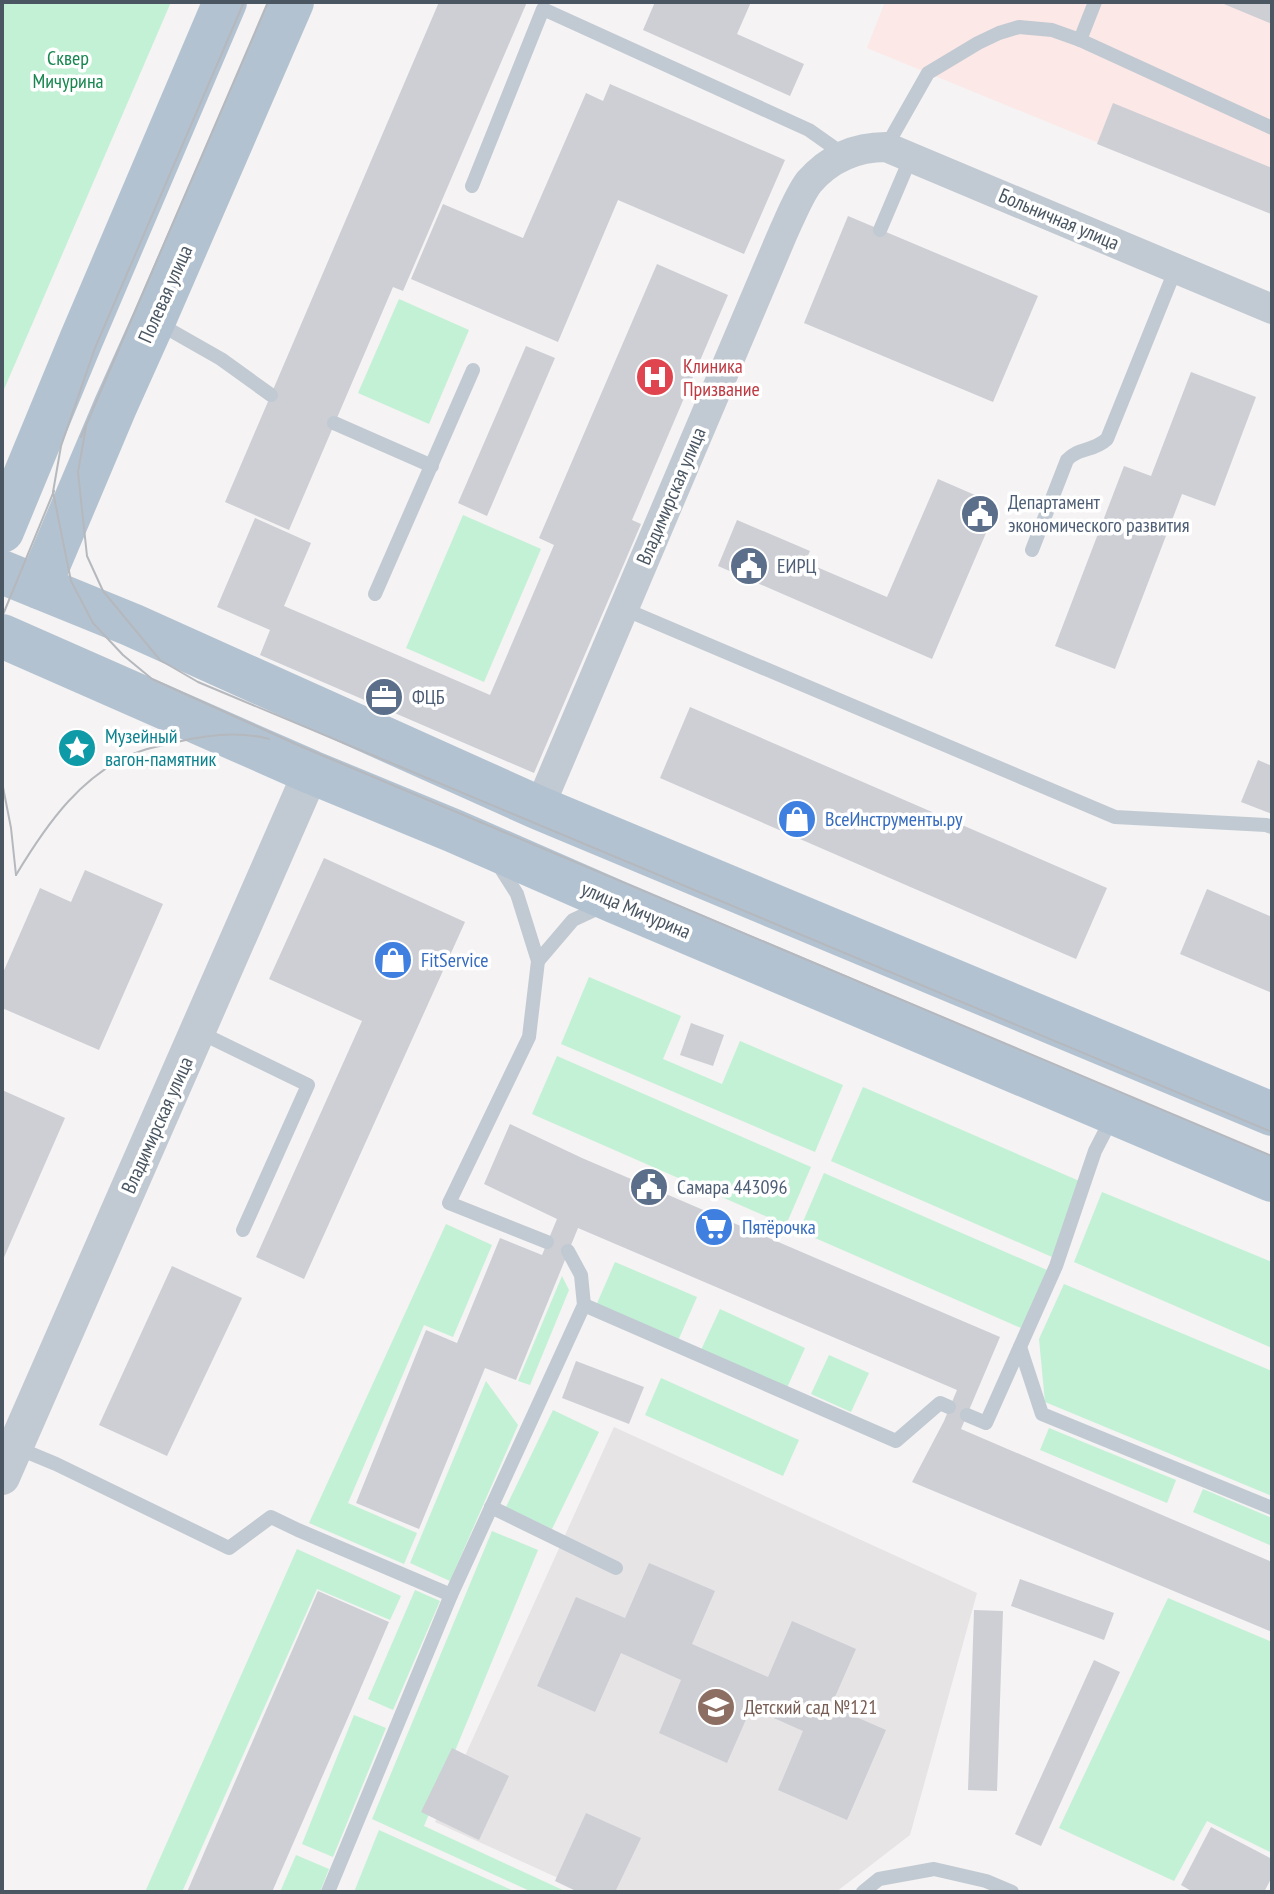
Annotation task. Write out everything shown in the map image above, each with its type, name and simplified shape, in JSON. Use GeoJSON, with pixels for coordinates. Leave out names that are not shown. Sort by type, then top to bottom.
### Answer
{"type":"FeatureCollection","features":[{"type":"Feature","properties":{"kind":"main road"},"geometry":{"type":"LineString","coordinates":[[2,531],[225,2]]}},
{"type":"Feature","properties":{"kind":"main road","name":"Полевая улица"},"geometry":{"type":"LineString","coordinates":[[21,579],[115,407],[292,2]]}},
{"type":"Feature","properties":{"kind":"main road"},"geometry":{"type":"LineString","coordinates":[[21,579],[132,625],[539,808],[1272,1114]]}},
{"type":"Feature","properties":{"kind":"main road","name":"улица Мичурина"},"geometry":{"type":"LineString","coordinates":[[8,643],[1272,1180]]}},
{"type":"Feature","properties":{"kind":"street"},"geometry":{"type":"LineString","coordinates":[[843,154],[867,147],[899,152]]}},
{"type":"Feature","properties":{"kind":"street","name":"Больничная улица"},"geometry":{"type":"LineString","coordinates":[[899,152],[1272,309]]}},
{"type":"Feature","properties":{"kind":"street","name":"Владимирская улица"},"geometry":{"type":"LineString","coordinates":[[539,808],[783,233],[808,183],[843,154]]}},
{"type":"Feature","properties":{"kind":"street","name":"Владимирская улица"},"geometry":{"type":"LineString","coordinates":[[8,1462],[311,772]]}},
{"type":"Feature","properties":{"kind":"lane"},"geometry":{"type":"LineString","coordinates":[[1080,40],[1095,2]]}},
{"type":"Feature","properties":{"kind":"lane"},"geometry":{"type":"LineString","coordinates":[[472,186],[544,6],[809,130],[843,154]]}},
{"type":"Feature","properties":{"kind":"lane"},"geometry":{"type":"LineString","coordinates":[[880,230],[899,152],[928,73],[978,43],[1019,27],[1052,30],[1080,40],[1272,128]]}},
{"type":"Feature","properties":{"kind":"lane"},"geometry":{"type":"LineString","coordinates":[[1032,550],[1067,460],[1074,453],[1098,447],[1107,439],[1176,268]]}},
{"type":"Feature","properties":{"kind":"lane"},"geometry":{"type":"LineString","coordinates":[[154,320],[221,359],[271,395]]}},
{"type":"Feature","properties":{"kind":"lane"},"geometry":{"type":"LineString","coordinates":[[375,594],[473,370]]}},
{"type":"Feature","properties":{"kind":"lane"},"geometry":{"type":"LineString","coordinates":[[334,423],[432,466]]}},
{"type":"Feature","properties":{"kind":"lane"},"geometry":{"type":"LineString","coordinates":[[624,609],[1115,817],[1272,827]]}},
{"type":"Feature","properties":{"kind":"lane"},"geometry":{"type":"LineString","coordinates":[[487,845],[517,894],[538,961],[529,1037],[449,1203],[547,1242]]}},
{"type":"Feature","properties":{"kind":"lane"},"geometry":{"type":"LineString","coordinates":[[538,961],[573,920],[614,901]]}},
{"type":"Feature","properties":{"kind":"lane"},"geometry":{"type":"LineString","coordinates":[[198,1031],[308,1085],[243,1230]]}},
{"type":"Feature","properties":{"kind":"lane"},"geometry":{"type":"LineString","coordinates":[[967,1415],[986,1423],[1056,1266],[1095,1151],[1114,1114]]}},
{"type":"Feature","properties":{"kind":"lane"},"geometry":{"type":"LineString","coordinates":[[328,1892],[451,1595],[584,1305],[581,1275],[568,1251]]}},
{"type":"Feature","properties":{"kind":"lane"},"geometry":{"type":"LineString","coordinates":[[584,1305],[896,1441],[940,1403],[949,1407]]}},
{"type":"Feature","properties":{"kind":"lane"},"geometry":{"type":"LineString","coordinates":[[1020,1347],[1042,1414],[1272,1508]]}},
{"type":"Feature","properties":{"kind":"lane"},"geometry":{"type":"LineString","coordinates":[[8,1462],[56,1464],[229,1548],[271,1517],[451,1595]]}},
{"type":"Feature","properties":{"kind":"lane"},"geometry":{"type":"LineString","coordinates":[[491,1507],[616,1568]]}},
{"type":"Feature","properties":{"kind":"lane"},"geometry":{"type":"LineString","coordinates":[[863,1892],[879,1879],[934,1869],[986,1881],[1012,1892]]}},
{"type":"Feature","properties":{"kind":"shaded area"},"geometry":{"type":"Polygon","coordinates":[[[885,2],[1272,2],[1272,214],[867,48],[885,2]]]}},
{"type":"Feature","properties":{"kind":"shaded area","name":"Детский сад №121"},"geometry":{"type":"Polygon","coordinates":[[[614,1427],[977,1593],[910,1835],[836,1892],[589,1892],[435,1822],[614,1427]]]}},
{"type":"Feature","properties":{"kind":"green space","name":"Сквер Мичурина"},"geometry":{"type":"Polygon","coordinates":[[[2,2],[171,2],[2,394],[2,2]]]}},
{"type":"Feature","properties":{"kind":"green space"},"geometry":{"type":"Polygon","coordinates":[[[399,299],[469,330],[429,424],[358,393],[399,299]]]}},
{"type":"Feature","properties":{"kind":"green space"},"geometry":{"type":"Polygon","coordinates":[[[463,515],[541,549],[484,682],[406,648],[463,515]]]}},
{"type":"Feature","properties":{"kind":"green space"},"geometry":{"type":"Polygon","coordinates":[[[589,977],[681,1016],[663,1059],[722,1084],[740,1041],[843,1085],[815,1152],[561,1044],[589,977]]]}},
{"type":"Feature","properties":{"kind":"green space"},"geometry":{"type":"Polygon","coordinates":[[[557,1056],[811,1167],[786,1225],[532,1114],[557,1056]]]}},
{"type":"Feature","properties":{"kind":"green space"},"geometry":{"type":"Polygon","coordinates":[[[863,1087],[1084,1183],[1052,1257],[831,1161],[863,1087]]]}},
{"type":"Feature","properties":{"kind":"green space"},"geometry":{"type":"Polygon","coordinates":[[[824,1173],[1047,1270],[1021,1328],[799,1231],[824,1173]]]}},
{"type":"Feature","properties":{"kind":"green space"},"geometry":{"type":"Polygon","coordinates":[[[1102,1192],[1272,1262],[1272,1348],[1074,1262],[1102,1192]]]}},
{"type":"Feature","properties":{"kind":"green space"},"geometry":{"type":"Polygon","coordinates":[[[446,1224],[492,1245],[453,1337],[424,1325],[348,1503],[417,1533],[404,1564],[309,1523],[446,1224]]]}},
{"type":"Feature","properties":{"kind":"green space"},"geometry":{"type":"Polygon","coordinates":[[[615,1262],[697,1297],[677,1343],[595,1308],[615,1262]]]}},
{"type":"Feature","properties":{"kind":"green space"},"geometry":{"type":"Polygon","coordinates":[[[562,1276],[569,1290],[530,1385],[518,1381],[562,1276]]]}},
{"type":"Feature","properties":{"kind":"green space"},"geometry":{"type":"Polygon","coordinates":[[[1064,1284],[1272,1371],[1272,1496],[1045,1402],[1039,1339],[1064,1284]]]}},
{"type":"Feature","properties":{"kind":"green space"},"geometry":{"type":"Polygon","coordinates":[[[720,1309],[805,1348],[786,1390],[701,1350],[720,1309]]]}},
{"type":"Feature","properties":{"kind":"green space"},"geometry":{"type":"Polygon","coordinates":[[[829,1355],[869,1373],[851,1412],[811,1394],[829,1355]]]}},
{"type":"Feature","properties":{"kind":"green space"},"geometry":{"type":"Polygon","coordinates":[[[661,1378],[799,1440],[783,1476],[645,1415],[661,1378]]]}},
{"type":"Feature","properties":{"kind":"green space"},"geometry":{"type":"Polygon","coordinates":[[[486,1381],[518,1425],[450,1581],[410,1563],[486,1381]]]}},
{"type":"Feature","properties":{"kind":"green space"},"geometry":{"type":"Polygon","coordinates":[[[553,1410],[599,1432],[552,1529],[506,1507],[553,1410]]]}},
{"type":"Feature","properties":{"kind":"green space"},"geometry":{"type":"Polygon","coordinates":[[[1049,1428],[1176,1480],[1167,1503],[1040,1450],[1049,1428]]]}},
{"type":"Feature","properties":{"kind":"green space"},"geometry":{"type":"Polygon","coordinates":[[[1203,1489],[1272,1518],[1272,1546],[1193,1512],[1203,1489]]]}},
{"type":"Feature","properties":{"kind":"green space"},"geometry":{"type":"Polygon","coordinates":[[[492,1531],[538,1550],[424,1826],[567,1892],[532,1892],[372,1819],[492,1531]]]}},
{"type":"Feature","properties":{"kind":"green space"},"geometry":{"type":"Polygon","coordinates":[[[297,1549],[401,1596],[390,1620],[317,1589],[182,1892],[145,1892],[297,1549]]]}},
{"type":"Feature","properties":{"kind":"green space"},"geometry":{"type":"Polygon","coordinates":[[[415,1590],[440,1601],[393,1710],[368,1699],[415,1590]]]}},
{"type":"Feature","properties":{"kind":"green space"},"geometry":{"type":"Polygon","coordinates":[[[1168,1598],[1272,1642],[1272,1853],[1207,1821],[1174,1881],[1059,1828],[1168,1598]]]}},
{"type":"Feature","properties":{"kind":"green space"},"geometry":{"type":"Polygon","coordinates":[[[354,1715],[386,1728],[333,1857],[302,1844],[354,1715]]]}},
{"type":"Feature","properties":{"kind":"green space"},"geometry":{"type":"Polygon","coordinates":[[[379,1830],[516,1892],[354,1892],[379,1830]]]}},
{"type":"Feature","properties":{"kind":"green space"},"geometry":{"type":"Polygon","coordinates":[[[296,1855],[329,1869],[320,1892],[280,1892],[296,1855]]]}},
{"type":"Feature","properties":{"kind":"building"},"geometry":{"type":"Polygon","coordinates":[[[439,2],[527,2],[403,291],[393,287],[289,530],[225,502],[439,2]]]}},
{"type":"Feature","properties":{"kind":"building"},"geometry":{"type":"Polygon","coordinates":[[[655,2],[751,2],[737,34],[804,64],[790,96],[643,30],[655,2]]]}},
{"type":"Feature","properties":{"kind":"building"},"geometry":{"type":"Polygon","coordinates":[[[1219,2],[1272,2],[1272,24],[1219,2]]]}},
{"type":"Feature","properties":{"kind":"building"},"geometry":{"type":"Polygon","coordinates":[[[610,84],[785,160],[744,254],[618,200],[558,342],[411,279],[443,204],[523,238],[586,93],[603,101],[610,84]]]}},
{"type":"Feature","properties":{"kind":"building"},"geometry":{"type":"Polygon","coordinates":[[[1113,103],[1272,168],[1271,214],[1097,144],[1113,103]]]}},
{"type":"Feature","properties":{"kind":"building"},"geometry":{"type":"Polygon","coordinates":[[[848,216],[1038,296],[993,402],[804,323],[848,216]]]}},
{"type":"Feature","properties":{"kind":"building"},"geometry":{"type":"Polygon","coordinates":[[[657,264],[728,295],[632,520],[641,524],[534,773],[260,655],[270,630],[217,607],[255,518],[311,543],[284,606],[490,695],[554,545],[539,538],[657,264]]]}},
{"type":"Feature","properties":{"kind":"building"},"geometry":{"type":"Polygon","coordinates":[[[526,346],[555,358],[487,516],[458,503],[526,346]]]}},
{"type":"Feature","properties":{"kind":"building"},"geometry":{"type":"Polygon","coordinates":[[[1191,372],[1256,397],[1215,506],[1182,494],[1115,669],[1055,646],[1124,466],[1151,476],[1191,372]]]}},
{"type":"Feature","properties":{"kind":"building"},"geometry":{"type":"Polygon","coordinates":[[[938,479],[998,505],[932,659],[718,566],[737,520],[810,551],[805,562],[887,597],[938,479]]]}},
{"type":"Feature","properties":{"kind":"building"},"geometry":{"type":"Polygon","coordinates":[[[690,707],[1107,888],[1076,959],[660,778],[690,707]]]}},
{"type":"Feature","properties":{"kind":"building"},"geometry":{"type":"Polygon","coordinates":[[[1258,760],[1272,766],[1272,814],[1241,802],[1258,760]]]}},
{"type":"Feature","properties":{"kind":"building"},"geometry":{"type":"Polygon","coordinates":[[[324,858],[465,922],[304,1279],[256,1257],[362,1021],[269,979],[324,858]]]}},
{"type":"Feature","properties":{"kind":"building"},"geometry":{"type":"Polygon","coordinates":[[[85,870],[163,904],[99,1050],[2,1008],[2,975],[40,888],[71,902],[85,870]]]}},
{"type":"Feature","properties":{"kind":"building"},"geometry":{"type":"Polygon","coordinates":[[[1207,889],[1272,917],[1272,993],[1180,954],[1207,889]]]}},
{"type":"Feature","properties":{"kind":"building"},"geometry":{"type":"Polygon","coordinates":[[[691,1023],[724,1035],[713,1066],[680,1055],[691,1023]]]}},
{"type":"Feature","properties":{"kind":"building"},"geometry":{"type":"Polygon","coordinates":[[[2,1090],[65,1118],[2,1262],[2,1090]]]}},
{"type":"Feature","properties":{"kind":"building"},"geometry":{"type":"Polygon","coordinates":[[[510,1124],[582,1158],[1000,1337],[961,1429],[1272,1562],[1272,1632],[912,1482],[957,1390],[578,1228],[516,1380],[485,1368],[419,1529],[356,1503],[426,1330],[457,1343],[500,1238],[542,1255],[557,1219],[484,1184],[510,1124]]]}},
{"type":"Feature","properties":{"kind":"building"},"geometry":{"type":"Polygon","coordinates":[[[172,1266],[242,1298],[167,1456],[99,1425],[172,1266]]]}},
{"type":"Feature","properties":{"kind":"building"},"geometry":{"type":"Polygon","coordinates":[[[576,1361],[644,1387],[629,1424],[562,1398],[576,1361]]]}},
{"type":"Feature","properties":{"kind":"building"},"geometry":{"type":"Polygon","coordinates":[[[649,1563],[715,1591],[692,1644],[768,1677],[792,1621],[856,1649],[831,1706],[886,1730],[847,1820],[778,1790],[803,1731],[751,1708],[727,1763],[659,1733],[681,1680],[621,1653],[595,1712],[537,1686],[576,1597],[625,1618],[649,1563]]]}},
{"type":"Feature","properties":{"kind":"building"},"geometry":{"type":"Polygon","coordinates":[[[1020,1579],[1114,1613],[1104,1640],[1011,1606],[1020,1579]]]}},
{"type":"Feature","properties":{"kind":"building"},"geometry":{"type":"Polygon","coordinates":[[[318,1591],[389,1622],[353,1706],[272,1892],[187,1892],[318,1591]]]}},
{"type":"Feature","properties":{"kind":"building"},"geometry":{"type":"Polygon","coordinates":[[[974,1610],[1003,1611],[997,1791],[968,1790],[974,1610]]]}},
{"type":"Feature","properties":{"kind":"building"},"geometry":{"type":"Polygon","coordinates":[[[1094,1660],[1120,1672],[1041,1846],[1015,1834],[1094,1660]]]}},
{"type":"Feature","properties":{"kind":"building"},"geometry":{"type":"Polygon","coordinates":[[[452,1748],[509,1776],[479,1840],[421,1812],[452,1748]]]}},
{"type":"Feature","properties":{"kind":"building"},"geometry":{"type":"Polygon","coordinates":[[[586,1813],[641,1838],[615,1892],[578,1892],[555,1881],[586,1813]]]}},
{"type":"Feature","properties":{"kind":"building"},"geometry":{"type":"Polygon","coordinates":[[[1211,1827],[1272,1859],[1272,1877],[1264,1892],[1193,1892],[1181,1885],[1211,1827]]]}},
{"type":"Feature","properties":{"kind":"tram line"},"geometry":{"type":"LineString","coordinates":[[244,2],[95,348],[61,446],[53,492],[71,581],[93,623],[123,655],[152,679],[300,746],[1272,1156]]}},
{"type":"Feature","properties":{"kind":"tram line"},"geometry":{"type":"LineString","coordinates":[[81,437],[268,2]]}},
{"type":"Feature","properties":{"kind":"tram line"},"geometry":{"type":"LineString","coordinates":[[86,427],[78,472],[87,556],[103,591],[160,660],[198,682],[1272,1132]]}},
{"type":"Feature","properties":{"kind":"tram line"},"geometry":{"type":"LineString","coordinates":[[2,617],[54,491]]}},
{"type":"Feature","properties":{"kind":"tram line"},"geometry":{"type":"LineString","coordinates":[[16,875],[40,837],[68,802],[101,772],[120,760],[199,737],[235,735],[269,739]]}},
{"type":"Feature","properties":{"kind":"tram line"},"geometry":{"type":"LineString","coordinates":[[2,782],[16,875]]}},
{"type":"Feature","properties":{"kind":"place","name":"Клиника Призвание"},"geometry":{"type":"Point","coordinates":[655,377]}},
{"type":"Feature","properties":{"kind":"place","name":"Департамент экономического развития"},"geometry":{"type":"Point","coordinates":[980,514]}},
{"type":"Feature","properties":{"kind":"place","name":"ЕИРЦ"},"geometry":{"type":"Point","coordinates":[749,566]}},
{"type":"Feature","properties":{"kind":"place","name":"ФЦБ"},"geometry":{"type":"Point","coordinates":[384,697]}},
{"type":"Feature","properties":{"kind":"place","name":"Музейный вагон-памятник"},"geometry":{"type":"Point","coordinates":[77,748]}},
{"type":"Feature","properties":{"kind":"place","name":"ВсеИнструменты.ру"},"geometry":{"type":"Point","coordinates":[797,819]}},
{"type":"Feature","properties":{"kind":"place","name":"FitService"},"geometry":{"type":"Point","coordinates":[393,960]}},
{"type":"Feature","properties":{"kind":"place","name":"Самара 443096"},"geometry":{"type":"Point","coordinates":[649,1187]}},
{"type":"Feature","properties":{"kind":"place","name":"Пятёрочка"},"geometry":{"type":"Point","coordinates":[714,1227]}},
{"type":"Feature","properties":{"kind":"place","name":"Детский сад №121"},"geometry":{"type":"Point","coordinates":[716,1707]}}]}
